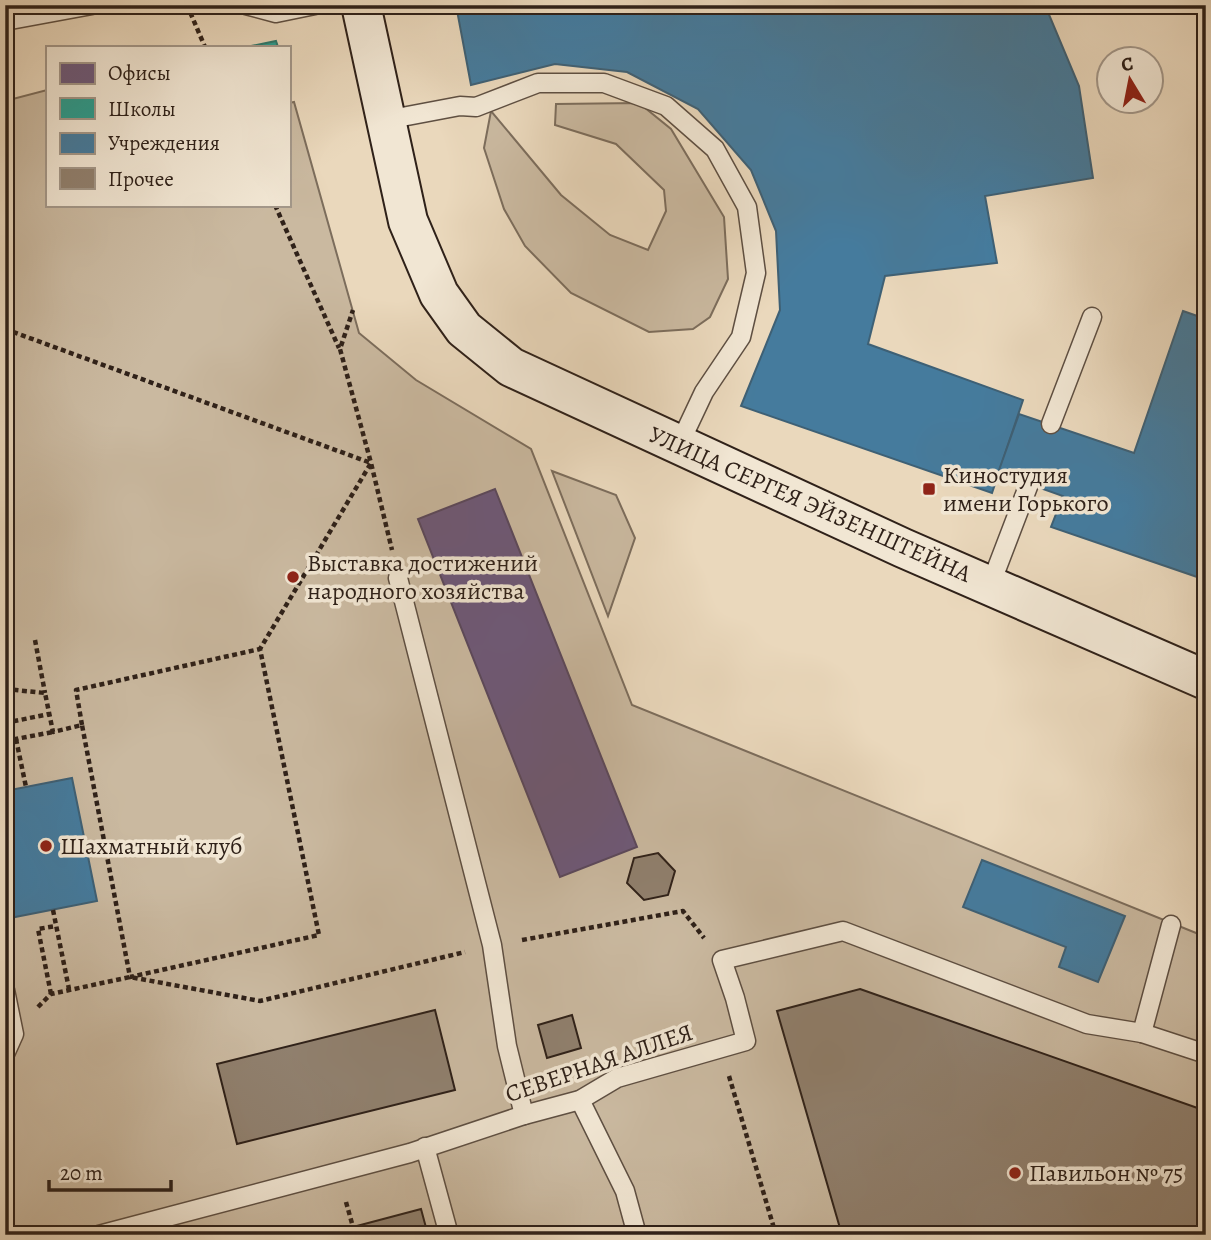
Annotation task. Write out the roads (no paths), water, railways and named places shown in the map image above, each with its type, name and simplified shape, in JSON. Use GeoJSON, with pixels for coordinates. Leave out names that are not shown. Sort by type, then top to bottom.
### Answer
{"type":"FeatureCollection","features":[{"type":"Feature","properties":{"kind":"main road","name":"УЛИЦА СЕРГЕЯ ЭЙЗЕНШТЕЙНА"},"geometry":{"type":"LineString","coordinates":[[361,5],[408,221],[439,294],[464,329],[511,367],[990,586],[1206,680]]}},
{"type":"Feature","properties":{"kind":"lane"},"geometry":{"type":"LineString","coordinates":[[5,22],[92,5]]}},
{"type":"Feature","properties":{"kind":"lane"},"geometry":{"type":"LineString","coordinates":[[246,5],[276,13],[315,5]]}},
{"type":"Feature","properties":{"kind":"lane"},"geometry":{"type":"LineString","coordinates":[[386,120],[460,106],[476,107],[538,83],[604,83],[666,106],[715,149],[747,208],[755,273],[741,337],[704,392],[679,445]]}},
{"type":"Feature","properties":{"kind":"lane"},"geometry":{"type":"LineString","coordinates":[[1051,425],[1092,317]]}},
{"type":"Feature","properties":{"kind":"lane"},"geometry":{"type":"LineString","coordinates":[[990,586],[1029,484]]}},
{"type":"Feature","properties":{"kind":"lane"},"geometry":{"type":"LineString","coordinates":[[398,579],[492,945],[507,1046],[524,1115]]}},
{"type":"Feature","properties":{"kind":"lane"},"geometry":{"type":"LineString","coordinates":[[1171,925],[1142,1033],[1206,1054]]}},
{"type":"Feature","properties":{"kind":"lane","name":"СЕВЕРНАЯ АЛЛЕЯ"},"geometry":{"type":"LineString","coordinates":[[99,1235],[425,1147],[580,1100],[617,1078],[746,1041],[722,960],[843,931],[1087,1024],[1142,1033]]}},
{"type":"Feature","properties":{"kind":"lane"},"geometry":{"type":"LineString","coordinates":[[5,989],[14,1034],[5,1054]]}},
{"type":"Feature","properties":{"kind":"lane"},"geometry":{"type":"LineString","coordinates":[[580,1100],[625,1191],[637,1235]]}},
{"type":"Feature","properties":{"kind":"lane"},"geometry":{"type":"LineString","coordinates":[[425,1147],[449,1235]]}},
{"type":"Feature","properties":{"kind":"place","name":"Киностудия имени Горького"},"geometry":{"type":"Point","coordinates":[929,489]}},
{"type":"Feature","properties":{"kind":"place","name":"Выставка достижений народного хозяйства"},"geometry":{"type":"Point","coordinates":[293,577]}},
{"type":"Feature","properties":{"kind":"place","name":"Шахматный клуб"},"geometry":{"type":"Point","coordinates":[46,846]}},
{"type":"Feature","properties":{"kind":"place","name":"Павильон № 75"},"geometry":{"type":"Point","coordinates":[1015,1173]}}]}
